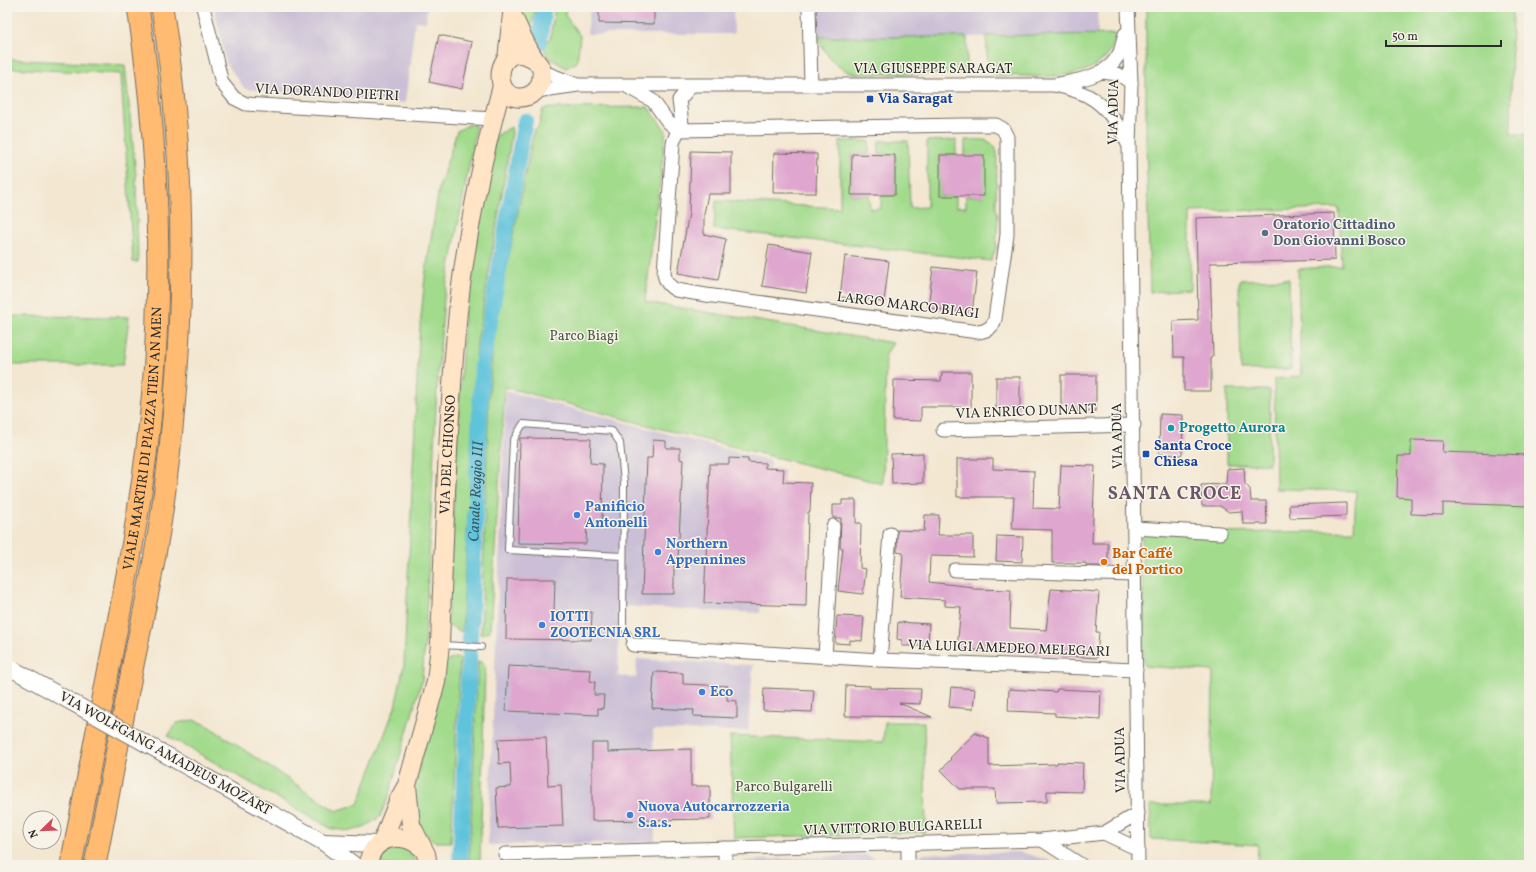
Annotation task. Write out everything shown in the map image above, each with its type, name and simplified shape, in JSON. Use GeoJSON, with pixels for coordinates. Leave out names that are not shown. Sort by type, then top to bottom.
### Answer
{"type":"FeatureCollection","features":[{"type":"Feature","properties":{"kind":"highway","name":"VIALE MARTIRI DI PIAZZA TIEN AN MEN"},"geometry":{"type":"LineString","coordinates":[[71,865],[136,528],[153,389],[157,252],[155,160],[146,64],[138,7]]}},
{"type":"Feature","properties":{"kind":"highway","name":"VIALE MARTIRI DI PIAZZA TIEN AN MEN"},"geometry":{"type":"LineString","coordinates":[[95,865],[154,558],[165,489],[173,417],[178,348],[180,217],[172,94],[162,7]]}},
{"type":"Feature","properties":{"kind":"main road","name":"VIA DEL CHIONSO"},"geometry":{"type":"LineString","coordinates":[[368,865],[370,856],[381,842],[399,799],[407,785],[436,682],[440,644],[456,332],[469,234],[492,121],[502,86],[499,74],[503,63],[507,58],[513,11]]}},
{"type":"Feature","properties":{"kind":"main road","name":"VIA DEL CHIONSO"},"geometry":{"type":"LineString","coordinates":[[513,11],[538,65]]}},
{"type":"Feature","properties":{"kind":"main road"},"geometry":{"type":"LineString","coordinates":[[492,121],[540,85],[538,65],[521,54],[507,58]]}},
{"type":"Feature","properties":{"kind":"main road"},"geometry":{"type":"LineString","coordinates":[[502,86],[506,92],[528,94]]}},
{"type":"Feature","properties":{"kind":"main road","name":"VIA DEL CHIONSO"},"geometry":{"type":"LineString","coordinates":[[407,785],[411,825],[421,847],[426,854],[428,865]]}},
{"type":"Feature","properties":{"kind":"main road"},"geometry":{"type":"LineString","coordinates":[[381,842],[399,836],[411,840],[421,847]]}},
{"type":"Feature","properties":{"kind":"street","name":"VIA DORANDO PIETRI"},"geometry":{"type":"LineString","coordinates":[[203,7],[222,83],[234,98],[246,104],[492,121]]}},
{"type":"Feature","properties":{"kind":"street"},"geometry":{"type":"LineString","coordinates":[[809,7],[810,85]]}},
{"type":"Feature","properties":{"kind":"street","name":"VIA ADUA"},"geometry":{"type":"LineString","coordinates":[[1128,7],[1131,83],[1129,145],[1134,425],[1138,813],[1136,860]]}},
{"type":"Feature","properties":{"kind":"street","name":"VIA GIUSEPPE SARAGAT"},"geometry":{"type":"LineString","coordinates":[[528,94],[578,85],[1055,85],[1089,78],[1101,72],[1112,63],[1120,53],[1128,23]]}},
{"type":"Feature","properties":{"kind":"street","name":"VIA GIUSEPPE SARAGAT"},"geometry":{"type":"LineString","coordinates":[[538,65],[578,85]]}},
{"type":"Feature","properties":{"kind":"street"},"geometry":{"type":"LineString","coordinates":[[1101,72],[1114,72],[1123,76],[1131,83]]}},
{"type":"Feature","properties":{"kind":"street","name":"VIA GIUSEPPE SARAGAT"},"geometry":{"type":"LineString","coordinates":[[1055,85],[1088,96],[1108,112],[1121,128],[1129,145]]}},
{"type":"Feature","properties":{"kind":"street"},"geometry":{"type":"LineString","coordinates":[[625,86],[653,102],[668,122],[678,130]]}},
{"type":"Feature","properties":{"kind":"street","name":"LARGO MARCO BIAGI"},"geometry":{"type":"LineString","coordinates":[[678,130],[956,125],[996,125],[1003,129],[1007,137],[1007,235],[994,324],[984,331],[978,332],[706,295],[671,288],[665,279],[664,273],[674,143],[678,130],[682,124],[679,100],[691,86]]}},
{"type":"Feature","properties":{"kind":"street"},"geometry":{"type":"LineString","coordinates":[[1108,112],[1126,110],[1131,105]]}},
{"type":"Feature","properties":{"kind":"street","name":"VIA ENRICO DUNANT"},"geometry":{"type":"LineString","coordinates":[[943,430],[1134,425]]}},
{"type":"Feature","properties":{"kind":"street"},"geometry":{"type":"LineString","coordinates":[[825,656],[833,526]]}},
{"type":"Feature","properties":{"kind":"street"},"geometry":{"type":"LineString","coordinates":[[1135,528],[1220,533]]}},
{"type":"Feature","properties":{"kind":"street"},"geometry":{"type":"LineString","coordinates":[[880,660],[890,534]]}},
{"type":"Feature","properties":{"kind":"street"},"geometry":{"type":"LineString","coordinates":[[955,570],[1135,574]]}},
{"type":"Feature","properties":{"kind":"street","name":"VIA LUIGI AMEDEO MELEGARI"},"geometry":{"type":"LineString","coordinates":[[633,645],[880,660],[1136,670]]}},
{"type":"Feature","properties":{"kind":"street","name":"VIA WOLFGANG AMADEUS MOZART"},"geometry":{"type":"LineString","coordinates":[[11,668],[323,842],[354,865]]}},
{"type":"Feature","properties":{"kind":"street","name":"VIA VITTORIO BULGARELLI"},"geometry":{"type":"LineString","coordinates":[[505,854],[1042,840],[1104,833],[1138,813]]}},
{"type":"Feature","properties":{"kind":"street"},"geometry":{"type":"LineString","coordinates":[[1104,833],[1136,860]]}},
{"type":"Feature","properties":{"kind":"street"},"geometry":{"type":"LineString","coordinates":[[1042,840],[1082,865]]}},
{"type":"Feature","properties":{"kind":"street","name":"VIA WOLFGANG AMADEUS MOZART"},"geometry":{"type":"LineString","coordinates":[[323,842],[381,842]]}},
{"type":"Feature","properties":{"kind":"street"},"geometry":{"type":"LineString","coordinates":[[908,843],[908,865]]}},
{"type":"Feature","properties":{"kind":"street"},"geometry":{"type":"LineString","coordinates":[[724,848],[725,865]]}},
{"type":"Feature","properties":{"kind":"lane"},"geometry":{"type":"LineString","coordinates":[[622,556],[508,550],[513,441],[523,424],[612,431],[620,443],[624,482],[622,556],[623,625],[633,645]]}},
{"type":"Feature","properties":{"kind":"lane"},"geometry":{"type":"LineString","coordinates":[[440,644],[458,647],[480,647]]}},
{"type":"Feature","properties":{"kind":"shaded area"},"geometry":{"type":"Polygon","coordinates":[[[214,7],[427,7],[426,22],[415,21],[405,103],[245,89],[226,63],[214,7]]]}},
{"type":"Feature","properties":{"kind":"shaded area"},"geometry":{"type":"Polygon","coordinates":[[[590,7],[733,7],[734,34],[587,34],[590,7]]]}},
{"type":"Feature","properties":{"kind":"shaded area"},"geometry":{"type":"Polygon","coordinates":[[[817,7],[1097,7],[1098,35],[818,37],[817,7]]]}},
{"type":"Feature","properties":{"kind":"shaded area"},"geometry":{"type":"Polygon","coordinates":[[[506,391],[771,461],[760,613],[619,606],[618,676],[636,678],[637,659],[753,665],[748,731],[653,730],[655,842],[488,845],[506,391]]]}},
{"type":"Feature","properties":{"kind":"shaded area"},"geometry":{"type":"Polygon","coordinates":[[[1020,852],[1064,865],[921,865],[921,854],[1020,852]]]}},
{"type":"Feature","properties":{"kind":"shaded area"},"geometry":{"type":"Polygon","coordinates":[[[865,855],[882,861],[886,865],[737,865],[747,861],[865,855]]]}},
{"type":"Feature","properties":{"kind":"shaded area"},"geometry":{"type":"Polygon","coordinates":[[[687,862],[702,863],[703,865],[601,865],[687,862]]]}},
{"type":"Feature","properties":{"kind":"green space"},"geometry":{"type":"Polygon","coordinates":[[[520,7],[536,7],[532,24],[527,27],[519,13],[520,7]]]}},
{"type":"Feature","properties":{"kind":"green space"},"geometry":{"type":"Polygon","coordinates":[[[555,7],[567,7],[565,15],[580,36],[577,62],[566,68],[548,57],[543,46],[550,38],[555,7]]]}},
{"type":"Feature","properties":{"kind":"green space"},"geometry":{"type":"Polygon","coordinates":[[[1146,7],[1512,7],[1511,134],[1529,134],[1529,865],[1257,865],[1258,845],[1151,839],[1150,805],[1211,805],[1213,671],[1144,666],[1142,534],[1354,531],[1356,491],[1276,489],[1274,379],[1301,376],[1298,269],[1342,266],[1339,208],[1190,212],[1190,289],[1150,292],[1146,139],[1146,7]]]}},
{"type":"Feature","properties":{"kind":"green space"},"geometry":{"type":"Polygon","coordinates":[[[1116,34],[1110,51],[1099,63],[1084,71],[1067,75],[1048,76],[995,75],[988,68],[986,36],[1116,34]]]}},
{"type":"Feature","properties":{"kind":"green space"},"geometry":{"type":"Polygon","coordinates":[[[818,37],[967,37],[967,61],[965,73],[858,74],[838,66],[828,56],[818,37]]]}},
{"type":"Feature","properties":{"kind":"green space"},"geometry":{"type":"Polygon","coordinates":[[[7,59],[125,65],[136,176],[138,262],[133,262],[121,74],[7,68],[7,59]]]}},
{"type":"Feature","properties":{"kind":"green space","name":"Parco Biagi"},"geometry":{"type":"Polygon","coordinates":[[[648,107],[666,131],[645,302],[893,343],[886,354],[883,484],[658,428],[505,387],[490,631],[481,635],[489,393],[494,332],[534,130],[538,128],[543,109],[648,107]]]}},
{"type":"Feature","properties":{"kind":"green space"},"geometry":{"type":"Polygon","coordinates":[[[470,124],[475,125],[475,134],[444,298],[437,385],[422,680],[388,798],[380,817],[363,828],[350,831],[332,829],[168,736],[177,723],[193,720],[205,724],[336,811],[358,804],[395,707],[404,665],[419,337],[425,277],[439,188],[457,131],[470,124]]]}},
{"type":"Feature","properties":{"kind":"green space"},"geometry":{"type":"Polygon","coordinates":[[[511,127],[512,133],[476,350],[462,632],[447,625],[465,300],[496,136],[511,127]]]}},
{"type":"Feature","properties":{"kind":"green space"},"geometry":{"type":"Polygon","coordinates":[[[956,140],[956,155],[940,155],[940,196],[956,196],[956,207],[966,207],[966,196],[984,196],[965,155],[965,140],[988,141],[992,143],[997,152],[996,207],[998,217],[996,248],[991,261],[714,229],[716,201],[840,208],[840,141],[869,141],[869,154],[852,154],[851,195],[869,195],[870,209],[881,208],[881,195],[895,195],[895,155],[879,154],[879,141],[908,141],[910,208],[927,207],[927,141],[956,140]]]}},
{"type":"Feature","properties":{"kind":"green space"},"geometry":{"type":"Polygon","coordinates":[[[1289,279],[1291,369],[1241,370],[1239,280],[1289,279]]]}},
{"type":"Feature","properties":{"kind":"green space"},"geometry":{"type":"Polygon","coordinates":[[[7,316],[129,317],[123,365],[7,365],[7,316]]]}},
{"type":"Feature","properties":{"kind":"green space"},"geometry":{"type":"Polygon","coordinates":[[[1227,390],[1270,390],[1269,464],[1227,464],[1227,390]]]}},
{"type":"Feature","properties":{"kind":"green space"},"geometry":{"type":"Polygon","coordinates":[[[454,658],[460,658],[451,842],[436,842],[422,832],[413,792],[446,662],[454,658]]]}},
{"type":"Feature","properties":{"kind":"green space"},"geometry":{"type":"Polygon","coordinates":[[[478,661],[483,663],[485,667],[480,865],[469,865],[478,661]]]}},
{"type":"Feature","properties":{"kind":"green space","name":"Parco Bulgarelli"},"geometry":{"type":"Polygon","coordinates":[[[885,722],[924,722],[926,832],[734,838],[730,736],[883,742],[885,722]]]}},
{"type":"Feature","properties":{"kind":"green space"},"geometry":{"type":"Polygon","coordinates":[[[393,847],[405,849],[411,853],[415,865],[379,865],[383,854],[393,847]]]}},
{"type":"Feature","properties":{"kind":"building"},"geometry":{"type":"Polygon","coordinates":[[[599,7],[654,7],[654,24],[599,23],[599,7]]]}},
{"type":"Feature","properties":{"kind":"building"},"geometry":{"type":"Polygon","coordinates":[[[439,35],[472,42],[462,89],[429,82],[439,35]]]}},
{"type":"Feature","properties":{"kind":"building"},"geometry":{"type":"Polygon","coordinates":[[[691,151],[731,152],[731,194],[708,194],[704,214],[704,234],[726,239],[718,280],[678,273],[689,213],[691,151]]]}},
{"type":"Feature","properties":{"kind":"building"},"geometry":{"type":"Polygon","coordinates":[[[774,153],[817,154],[816,193],[773,193],[774,153]]]}},
{"type":"Feature","properties":{"kind":"building"},"geometry":{"type":"Polygon","coordinates":[[[852,154],[895,155],[895,195],[851,195],[852,154]]]}},
{"type":"Feature","properties":{"kind":"building"},"geometry":{"type":"Polygon","coordinates":[[[940,155],[984,155],[984,196],[940,196],[940,155]]]}},
{"type":"Feature","properties":{"kind":"building"},"geometry":{"type":"Polygon","coordinates":[[[1334,213],[1335,260],[1210,263],[1213,356],[1211,357],[1211,391],[1184,391],[1184,357],[1174,357],[1173,321],[1198,320],[1196,218],[1334,213]]]}},
{"type":"Feature","properties":{"kind":"building"},"geometry":{"type":"Polygon","coordinates":[[[769,245],[812,252],[806,293],[762,286],[769,245]]]}},
{"type":"Feature","properties":{"kind":"building"},"geometry":{"type":"Polygon","coordinates":[[[845,256],[889,261],[884,302],[840,297],[845,256]]]}},
{"type":"Feature","properties":{"kind":"building"},"geometry":{"type":"Polygon","coordinates":[[[933,267],[977,272],[972,313],[928,308],[933,267]]]}},
{"type":"Feature","properties":{"kind":"building"},"geometry":{"type":"Polygon","coordinates":[[[942,372],[971,372],[971,407],[921,407],[921,421],[893,420],[894,380],[941,381],[942,372]]]}},
{"type":"Feature","properties":{"kind":"building"},"geometry":{"type":"Polygon","coordinates":[[[1061,375],[1096,375],[1096,411],[1061,411],[1061,375]]]}},
{"type":"Feature","properties":{"kind":"building"},"geometry":{"type":"Polygon","coordinates":[[[996,377],[1020,377],[1020,408],[996,408],[996,377]]]}},
{"type":"Feature","properties":{"kind":"building","name":"Progetto Aurora"},"geometry":{"type":"Polygon","coordinates":[[[1160,414],[1183,415],[1182,455],[1159,454],[1160,414]]]}},
{"type":"Feature","properties":{"kind":"building"},"geometry":{"type":"Polygon","coordinates":[[[520,438],[591,439],[590,463],[603,464],[602,521],[587,521],[586,544],[518,543],[520,438]]]}},
{"type":"Feature","properties":{"kind":"building"},"geometry":{"type":"Polygon","coordinates":[[[653,440],[666,441],[666,448],[680,448],[680,459],[683,460],[678,558],[674,558],[674,594],[642,594],[647,458],[652,458],[653,440]]]}},
{"type":"Feature","properties":{"kind":"building"},"geometry":{"type":"Polygon","coordinates":[[[1411,440],[1443,441],[1442,452],[1529,455],[1529,506],[1443,503],[1443,515],[1411,514],[1411,498],[1397,497],[1398,456],[1411,456],[1411,440]]]}},
{"type":"Feature","properties":{"kind":"building"},"geometry":{"type":"Polygon","coordinates":[[[923,453],[923,483],[892,484],[891,454],[923,453]]]}},
{"type":"Feature","properties":{"kind":"building"},"geometry":{"type":"Polygon","coordinates":[[[729,458],[748,459],[748,462],[765,463],[765,468],[784,469],[783,482],[811,483],[810,512],[808,512],[806,606],[704,603],[710,464],[729,464],[729,458]]]}},
{"type":"Feature","properties":{"kind":"building"},"geometry":{"type":"Polygon","coordinates":[[[957,459],[993,459],[993,469],[1034,471],[1033,508],[1059,509],[1061,465],[1095,466],[1092,543],[1108,543],[1108,566],[1086,566],[1086,563],[1052,563],[1052,530],[1012,529],[1014,497],[957,497],[957,459]]]}},
{"type":"Feature","properties":{"kind":"building"},"geometry":{"type":"Polygon","coordinates":[[[1244,468],[1245,484],[1250,489],[1251,501],[1266,501],[1267,524],[1243,524],[1242,511],[1229,512],[1220,506],[1202,506],[1201,485],[1226,484],[1227,469],[1244,468]]]}},
{"type":"Feature","properties":{"kind":"building"},"geometry":{"type":"Polygon","coordinates":[[[842,500],[856,500],[856,523],[861,523],[860,568],[866,569],[863,594],[838,591],[843,548],[840,548],[841,518],[833,518],[833,505],[842,505],[842,500]]]}},
{"type":"Feature","properties":{"kind":"building"},"geometry":{"type":"Polygon","coordinates":[[[1346,503],[1346,516],[1290,518],[1289,505],[1346,503]]]}},
{"type":"Feature","properties":{"kind":"building"},"geometry":{"type":"Polygon","coordinates":[[[925,515],[939,515],[938,535],[973,535],[973,557],[930,556],[929,582],[973,587],[973,589],[1011,590],[1010,628],[1046,630],[1051,589],[1099,592],[1096,632],[1099,632],[1097,658],[957,649],[961,607],[945,606],[945,600],[900,597],[903,553],[897,552],[897,530],[924,531],[925,515]]]}},
{"type":"Feature","properties":{"kind":"building"},"geometry":{"type":"Polygon","coordinates":[[[997,536],[1023,537],[1022,562],[996,561],[997,536]]]}},
{"type":"Feature","properties":{"kind":"building"},"geometry":{"type":"Polygon","coordinates":[[[507,579],[555,579],[554,612],[592,612],[591,640],[506,639],[507,579]]]}},
{"type":"Feature","properties":{"kind":"building"},"geometry":{"type":"Polygon","coordinates":[[[837,616],[864,617],[862,641],[850,640],[850,644],[835,643],[837,616]]]}},
{"type":"Feature","properties":{"kind":"building"},"geometry":{"type":"Polygon","coordinates":[[[898,622],[929,624],[928,646],[902,646],[902,640],[897,639],[898,622]]]}},
{"type":"Feature","properties":{"kind":"building"},"geometry":{"type":"Polygon","coordinates":[[[508,666],[591,670],[590,681],[595,682],[594,695],[604,695],[603,709],[598,708],[598,715],[506,711],[508,666]]]}},
{"type":"Feature","properties":{"kind":"building"},"geometry":{"type":"Polygon","coordinates":[[[654,672],[683,673],[683,684],[728,686],[727,700],[737,701],[737,718],[693,716],[694,710],[652,708],[654,672]]]}},
{"type":"Feature","properties":{"kind":"building"},"geometry":{"type":"Polygon","coordinates":[[[846,685],[870,686],[870,688],[921,689],[920,704],[899,703],[932,717],[845,716],[846,685]]]}},
{"type":"Feature","properties":{"kind":"building"},"geometry":{"type":"Polygon","coordinates":[[[951,687],[975,689],[973,709],[949,707],[951,687]]]}},
{"type":"Feature","properties":{"kind":"building"},"geometry":{"type":"Polygon","coordinates":[[[764,688],[814,690],[812,712],[763,710],[764,688]]]}},
{"type":"Feature","properties":{"kind":"building"},"geometry":{"type":"Polygon","coordinates":[[[1009,689],[1056,692],[1057,689],[1101,691],[1100,719],[1055,716],[1055,713],[1008,711],[1009,689]]]}},
{"type":"Feature","properties":{"kind":"building"},"geometry":{"type":"Polygon","coordinates":[[[975,733],[989,738],[989,766],[1057,764],[1057,762],[1083,763],[1082,792],[1047,791],[1047,802],[996,803],[995,789],[960,789],[941,770],[951,759],[950,758],[975,733]]]}},
{"type":"Feature","properties":{"kind":"building"},"geometry":{"type":"Polygon","coordinates":[[[546,737],[548,786],[561,785],[563,826],[498,828],[496,788],[511,787],[510,763],[499,764],[498,739],[546,737]]]}},
{"type":"Feature","properties":{"kind":"building"},"geometry":{"type":"Polygon","coordinates":[[[592,743],[608,743],[608,752],[691,749],[691,786],[710,786],[710,819],[592,821],[592,743]]]}},
{"type":"Feature","properties":{"kind":"waterway","name":"Canale Reggio III"},"geometry":{"type":"LineString","coordinates":[[539,43],[544,7]]}},
{"type":"Feature","properties":{"kind":"waterway","name":"Canale Reggio III"},"geometry":{"type":"LineString","coordinates":[[460,865],[482,366],[525,121]]}},
{"type":"Feature","properties":{"kind":"place","name":"Via Saragat"},"geometry":{"type":"Point","coordinates":[870,99]}},
{"type":"Feature","properties":{"kind":"place","name":"Oratorio Cittadino Don Giovanni Bosco"},"geometry":{"type":"Point","coordinates":[1265,233]}},
{"type":"Feature","properties":{"kind":"place","name":"Progetto Aurora"},"geometry":{"type":"Point","coordinates":[1171,428]}},
{"type":"Feature","properties":{"kind":"place","name":"Santa Croce Chiesa"},"geometry":{"type":"Point","coordinates":[1146,454]}},
{"type":"Feature","properties":{"kind":"place","name":"Panificio Antonelli"},"geometry":{"type":"Point","coordinates":[577,515]}},
{"type":"Feature","properties":{"kind":"place","name":"Northern Appennines"},"geometry":{"type":"Point","coordinates":[658,552]}},
{"type":"Feature","properties":{"kind":"place","name":"Bar Caffé del Portico"},"geometry":{"type":"Point","coordinates":[1104,562]}},
{"type":"Feature","properties":{"kind":"place","name":"IOTTI ZOOTECNIA SRL"},"geometry":{"type":"Point","coordinates":[542,625]}},
{"type":"Feature","properties":{"kind":"place","name":"Eco"},"geometry":{"type":"Point","coordinates":[702,692]}},
{"type":"Feature","properties":{"kind":"place","name":"Nuova Autocarrozzeria S.a.s."},"geometry":{"type":"Point","coordinates":[630,815]}},
{"type":"Feature","properties":{"kind":"district","name":"SANTA CROCE"},"geometry":{"type":"Point","coordinates":[1175,494]}}]}
